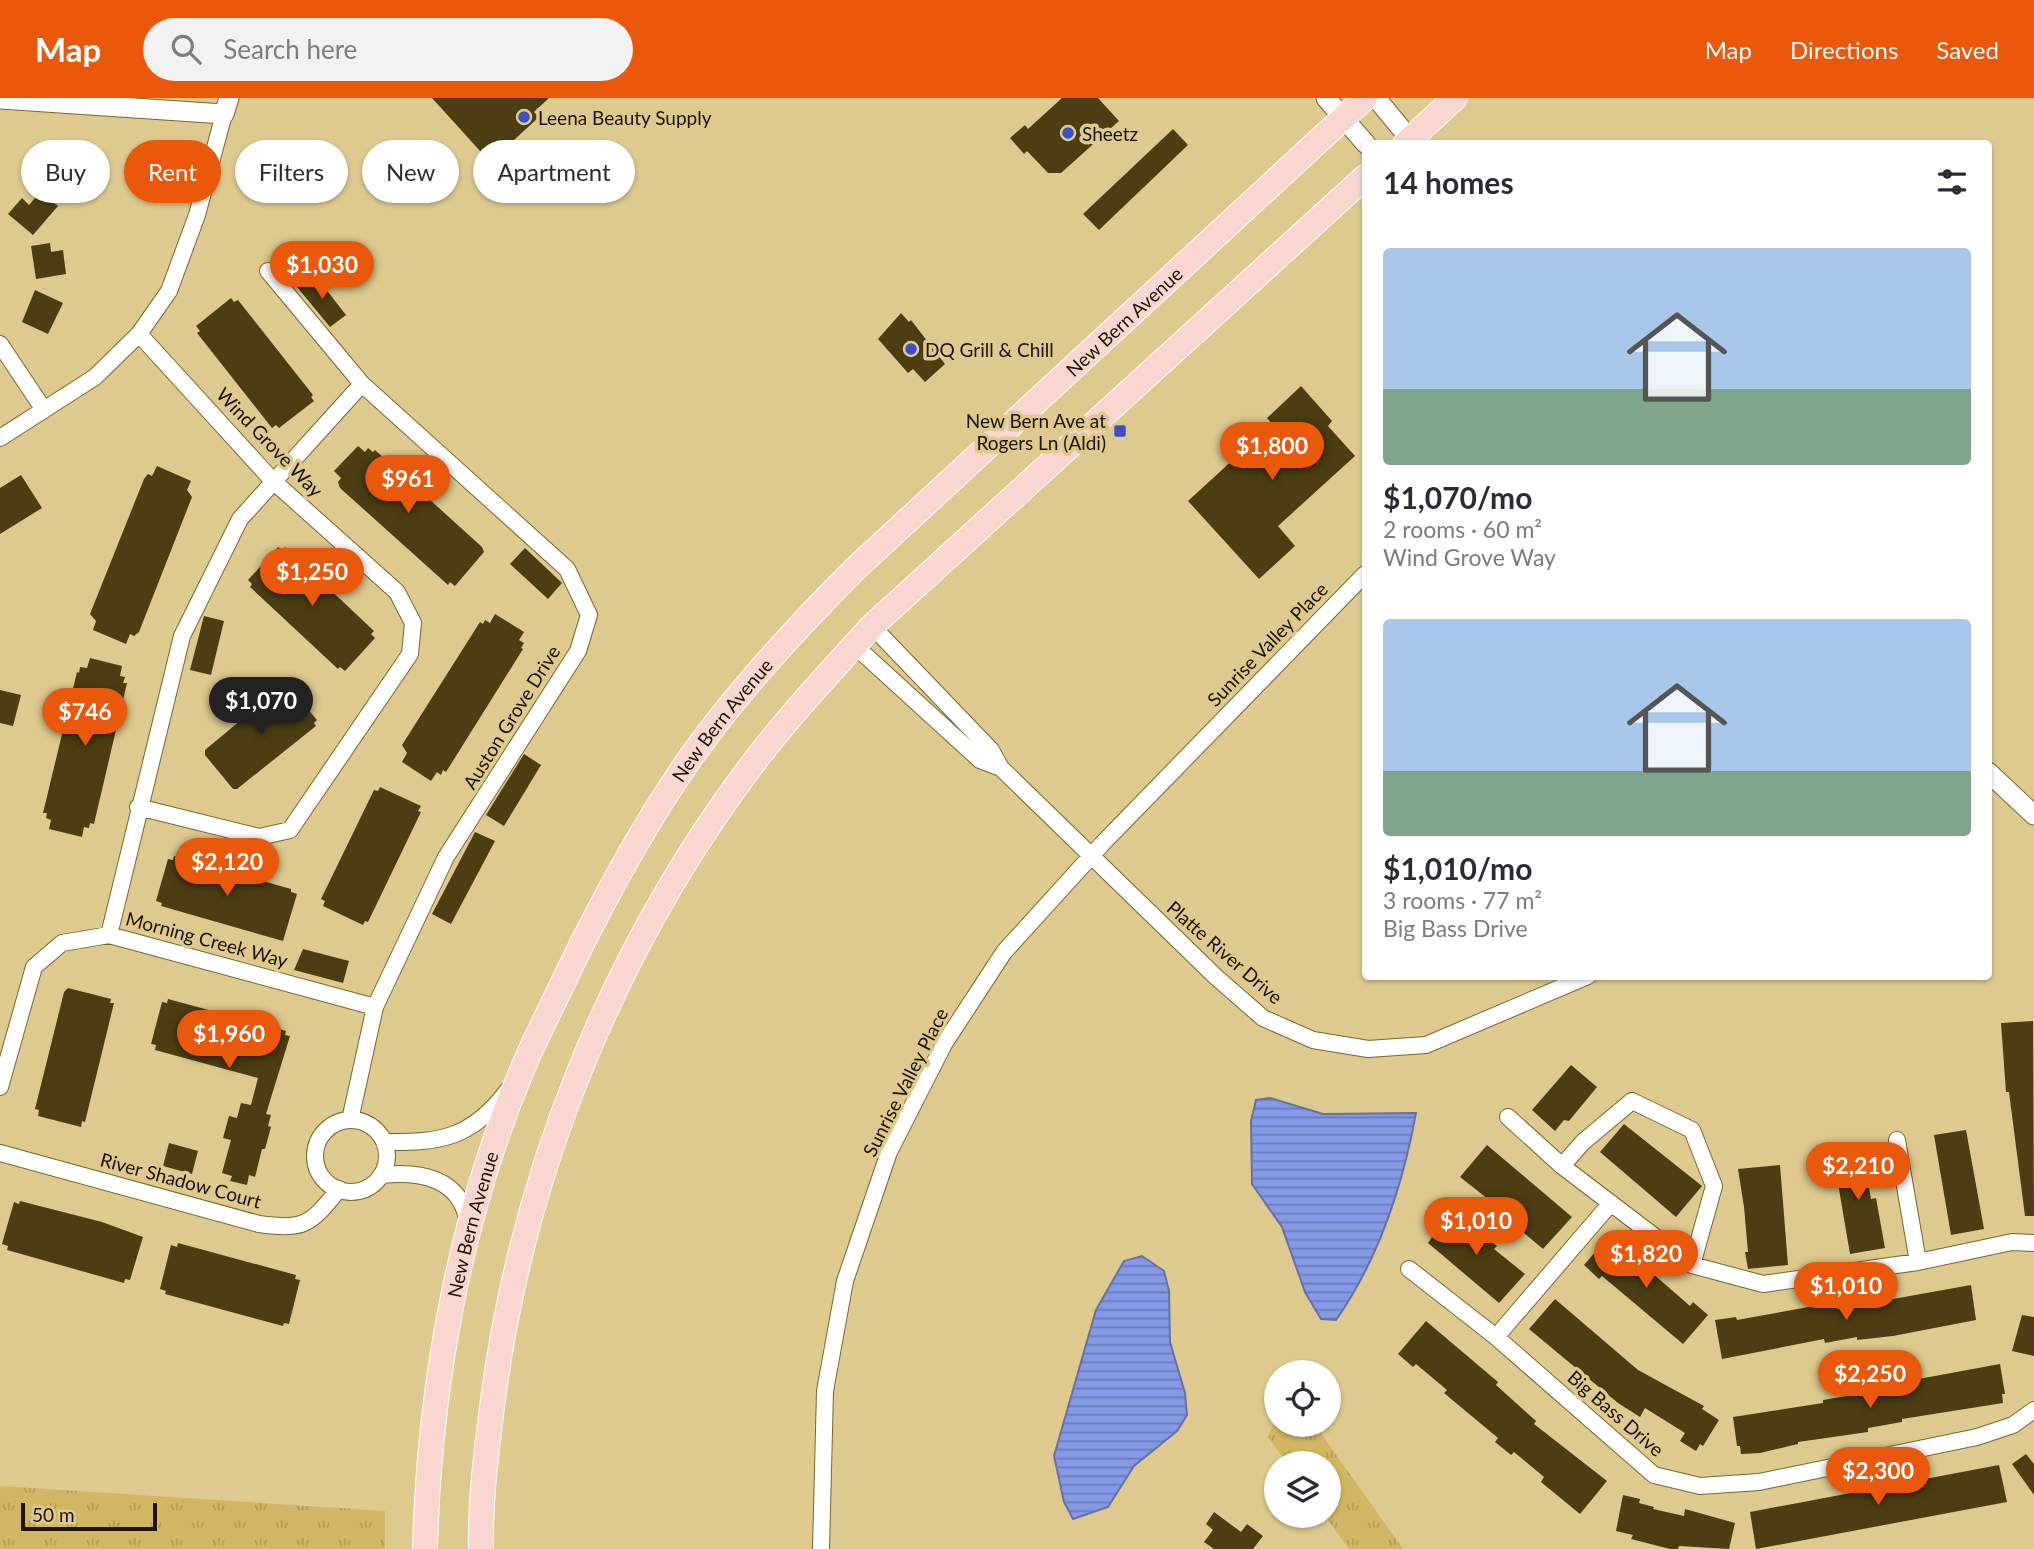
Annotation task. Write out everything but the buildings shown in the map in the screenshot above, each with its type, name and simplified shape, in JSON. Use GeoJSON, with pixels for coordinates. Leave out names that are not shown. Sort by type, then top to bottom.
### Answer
{"type":"FeatureCollection","features":[{"type":"Feature","properties":{"kind":"main road","name":"New Bern Avenue"},"geometry":{"type":"LineString","coordinates":[[425,1549],[436,1404],[452,1307],[491,1155],[522,1071],[598,909],[632,848],[699,746],[784,640],[856,569],[1365,98]]}},
{"type":"Feature","properties":{"kind":"main road"},"geometry":{"type":"LineString","coordinates":[[1412,140],[1455,98]]}},
{"type":"Feature","properties":{"kind":"main road"},"geometry":{"type":"LineString","coordinates":[[481,1549],[480,1499],[497,1364],[517,1259],[554,1136],[620,981],[658,907],[751,766],[808,695],[872,626],[1362,180]]}},
{"type":"Feature","properties":{"kind":"street"},"geometry":{"type":"LineString","coordinates":[[1326,98],[1363,140]]}},
{"type":"Feature","properties":{"kind":"street"},"geometry":{"type":"LineString","coordinates":[[1376,98],[1408,140]]}},
{"type":"Feature","properties":{"kind":"street"},"geometry":{"type":"LineString","coordinates":[[0,99],[227,106],[197,215],[169,291],[139,334],[95,377],[0,438]]}},
{"type":"Feature","properties":{"kind":"street","name":"Auston Grove Drive"},"geometry":{"type":"LineString","coordinates":[[268,271],[362,384],[567,569],[589,615],[578,651],[446,857],[375,1007],[350,1120]]}},
{"type":"Feature","properties":{"kind":"street","name":"Wind Grove Way"},"geometry":{"type":"LineString","coordinates":[[138,807],[259,837],[290,830],[410,654],[413,623],[397,592],[272,480],[139,334]]}},
{"type":"Feature","properties":{"kind":"street"},"geometry":{"type":"LineString","coordinates":[[0,344],[44,410]]}},
{"type":"Feature","properties":{"kind":"street"},"geometry":{"type":"LineString","coordinates":[[109,935],[138,807],[182,636],[240,519],[272,480],[362,384]]}},
{"type":"Feature","properties":{"kind":"street","name":"Sunrise Valley Place"},"geometry":{"type":"LineString","coordinates":[[821,1549],[825,1391],[845,1281],[888,1152],[944,1044],[1004,952],[1090,857],[1362,577]]}},
{"type":"Feature","properties":{"kind":"street","name":"Platte River Drive"},"geometry":{"type":"LineString","coordinates":[[872,626],[991,750],[1001,768],[1090,857],[1263,1018],[1313,1040],[1368,1049],[1426,1045],[1579,980]]}},
{"type":"Feature","properties":{"kind":"street","name":"Platte River Drive"},"geometry":{"type":"LineString","coordinates":[[854,645],[980,760],[1001,768]]}},
{"type":"Feature","properties":{"kind":"street"},"geometry":{"type":"LineString","coordinates":[[1992,776],[2034,815]]}},
{"type":"Feature","properties":{"kind":"street","name":"Morning Creek Way"},"geometry":{"type":"LineString","coordinates":[[0,1087],[34,967],[62,943],[109,935],[375,1007]]}},
{"type":"Feature","properties":{"kind":"street"},"geometry":{"type":"LineString","coordinates":[[384,1142],[442,1140],[482,1120],[522,1071]]}},
{"type":"Feature","properties":{"kind":"street"},"geometry":{"type":"LineString","coordinates":[[1562,1166],[1583,1142],[1632,1101],[1692,1130],[1714,1186],[1692,1265]]}},
{"type":"Feature","properties":{"kind":"street"},"geometry":{"type":"LineString","coordinates":[[1507,1117],[1562,1166],[1692,1265],[1763,1284],[1918,1262],[2012,1242],[2034,1243]]}},
{"type":"Feature","properties":{"kind":"street"},"geometry":{"type":"LineString","coordinates":[[350,1120],[372,1127],[384,1142],[387,1157],[381,1175],[370,1187],[359,1192],[339,1189],[326,1181],[319,1172],[316,1148],[329,1128],[350,1120]]}},
{"type":"Feature","properties":{"kind":"street"},"geometry":{"type":"LineString","coordinates":[[1897,1140],[1918,1262]]}},
{"type":"Feature","properties":{"kind":"street","name":"River Shadow Court"},"geometry":{"type":"LineString","coordinates":[[0,1153],[259,1224],[292,1228],[317,1216],[339,1189]]}},
{"type":"Feature","properties":{"kind":"street"},"geometry":{"type":"LineString","coordinates":[[381,1175],[428,1178],[455,1190],[465,1206],[469,1235]]}},
{"type":"Feature","properties":{"kind":"street"},"geometry":{"type":"LineString","coordinates":[[1496,1336],[1611,1203]]}},
{"type":"Feature","properties":{"kind":"street","name":"Big Bass Drive"},"geometry":{"type":"LineString","coordinates":[[1409,1269],[1496,1336],[1654,1475],[1700,1486],[1759,1482],[1977,1437],[2013,1425],[2034,1410]]}},
{"type":"Feature","properties":{"kind":"green space"},"geometry":{"type":"Polygon","coordinates":[[[1268,1437],[1324,1437],[1333,1451],[1278,1451],[1268,1437]]]}},
{"type":"Feature","properties":{"kind":"green space"},"geometry":{"type":"Polygon","coordinates":[[[1341,1462],[1403,1549],[1349,1549],[1334,1528],[1341,1528],[1341,1462]]]}},
{"type":"Feature","properties":{"kind":"green space"},"geometry":{"type":"Polygon","coordinates":[[[0,1486],[385,1511],[385,1549],[0,1549],[0,1486]]]}},
{"type":"Feature","properties":{"kind":"water"},"geometry":{"type":"Polygon","coordinates":[[[1270,1098],[1323,1114],[1416,1113],[1404,1167],[1387,1221],[1364,1272],[1336,1320],[1321,1319],[1305,1292],[1282,1227],[1252,1184],[1251,1121],[1256,1100],[1270,1098]]]}},
{"type":"Feature","properties":{"kind":"water"},"geometry":{"type":"Polygon","coordinates":[[[1142,1256],[1164,1271],[1169,1291],[1170,1342],[1185,1393],[1187,1415],[1177,1431],[1134,1466],[1108,1507],[1073,1519],[1064,1502],[1054,1456],[1096,1310],[1124,1261],[1142,1256]]]}},
{"type":"Feature","properties":{"kind":"place","name":"Leena Beauty Supply"},"geometry":{"type":"Point","coordinates":[524,117]}},
{"type":"Feature","properties":{"kind":"place","name":"Sheetz"},"geometry":{"type":"Point","coordinates":[1068,133]}},
{"type":"Feature","properties":{"kind":"place","name":"DQ Grill & Chill"},"geometry":{"type":"Point","coordinates":[911,349]}},
{"type":"Feature","properties":{"kind":"place","name":"New Bern Ave at Rogers Ln (Aldi)"},"geometry":{"type":"Point","coordinates":[1120,431]}}]}
